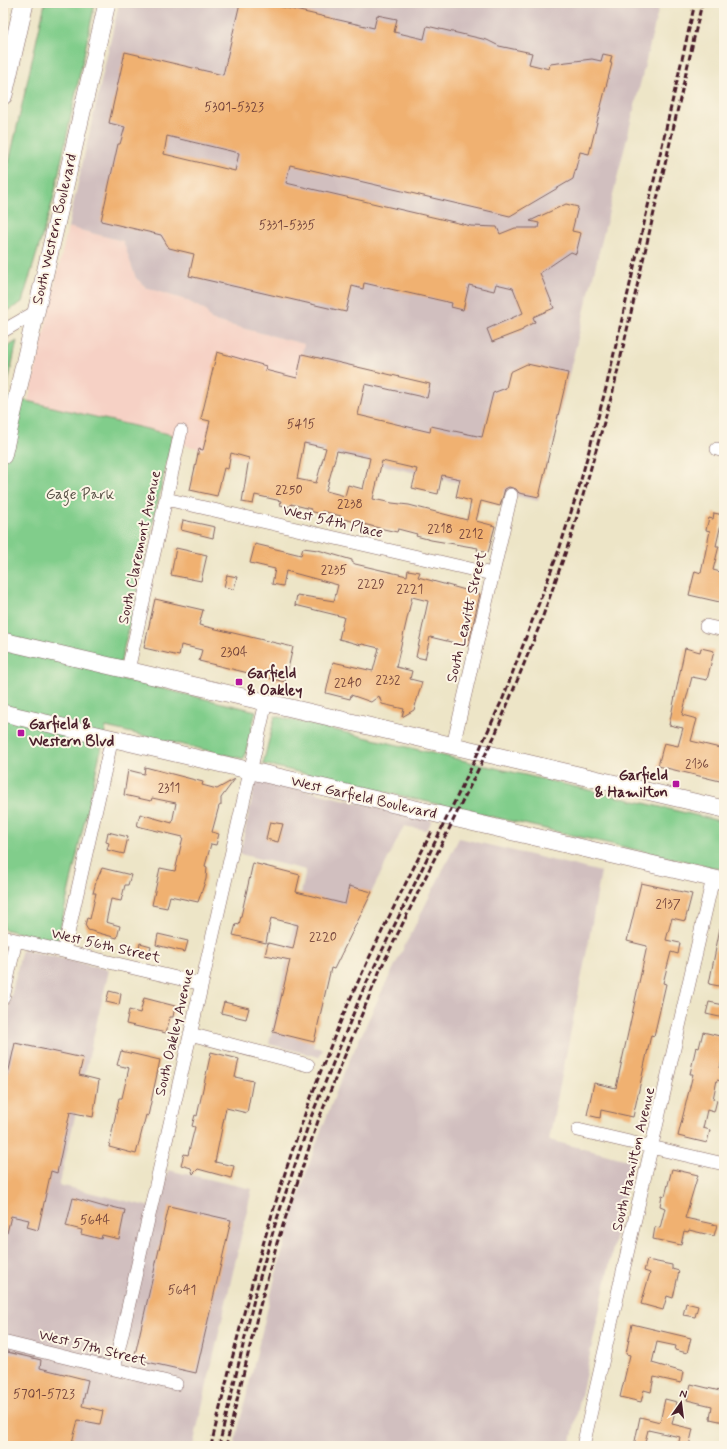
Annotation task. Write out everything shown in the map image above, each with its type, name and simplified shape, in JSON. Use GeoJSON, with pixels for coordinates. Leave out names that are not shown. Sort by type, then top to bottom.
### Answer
{"type":"FeatureCollection","features":[{"type":"Feature","properties":{"kind":"main road"},"geometry":{"type":"LineString","coordinates":[[3,95],[24,3]]}},
{"type":"Feature","properties":{"kind":"street","name":"South Western Boulevard"},"geometry":{"type":"LineString","coordinates":[[3,456],[34,313],[107,3]]}},
{"type":"Feature","properties":{"kind":"street"},"geometry":{"type":"LineString","coordinates":[[3,331],[34,313]]}},
{"type":"Feature","properties":{"kind":"street","name":"South Claremont Avenue"},"geometry":{"type":"LineString","coordinates":[[128,670],[180,431]]}},
{"type":"Feature","properties":{"kind":"street","name":"South Leavitt Street"},"geometry":{"type":"LineString","coordinates":[[453,746],[511,495]]}},
{"type":"Feature","properties":{"kind":"street","name":"West 54th Place"},"geometry":{"type":"LineString","coordinates":[[166,499],[492,574]]}},
{"type":"Feature","properties":{"kind":"street"},"geometry":{"type":"LineString","coordinates":[[706,626],[724,630]]}},
{"type":"Feature","properties":{"kind":"street"},"geometry":{"type":"LineString","coordinates":[[3,641],[724,809]]}},
{"type":"Feature","properties":{"kind":"street","name":"South Oakley Avenue"},"geometry":{"type":"LineString","coordinates":[[114,1369],[266,702]]}},
{"type":"Feature","properties":{"kind":"street","name":"West Garfield Boulevard"},"geometry":{"type":"LineString","coordinates":[[3,713],[718,880]]}},
{"type":"Feature","properties":{"kind":"street"},"geometry":{"type":"LineString","coordinates":[[64,952],[112,738]]}},
{"type":"Feature","properties":{"kind":"street","name":"South Hamilton Avenue"},"geometry":{"type":"LineString","coordinates":[[584,1446],[652,1148],[718,880]]}},
{"type":"Feature","properties":{"kind":"street","name":"West 56th Street"},"geometry":{"type":"LineString","coordinates":[[3,937],[202,984]]}},
{"type":"Feature","properties":{"kind":"street"},"geometry":{"type":"LineString","coordinates":[[3,998],[16,940]]}},
{"type":"Feature","properties":{"kind":"street"},"geometry":{"type":"LineString","coordinates":[[190,1034],[308,1065]]}},
{"type":"Feature","properties":{"kind":"street"},"geometry":{"type":"LineString","coordinates":[[578,1130],[724,1164]]}},
{"type":"Feature","properties":{"kind":"street","name":"West 57th Street"},"geometry":{"type":"LineString","coordinates":[[3,1342],[176,1384]]}},
{"type":"Feature","properties":{"kind":"shaded area"},"geometry":{"type":"Polygon","coordinates":[[[3,3],[11,3],[3,39],[3,3]]]}},
{"type":"Feature","properties":{"kind":"shaded area"},"geometry":{"type":"Polygon","coordinates":[[[119,3],[660,3],[538,501],[281,442],[304,344],[211,320],[206,311],[186,300],[147,288],[136,278],[123,241],[68,227],[119,3]]]}},
{"type":"Feature","properties":{"kind":"shaded area"},"geometry":{"type":"Polygon","coordinates":[[[68,227],[123,241],[136,278],[147,288],[186,300],[206,311],[211,320],[304,344],[297,378],[268,464],[171,442],[173,435],[28,402],[68,227]]]}},
{"type":"Feature","properties":{"kind":"shaded area"},"geometry":{"type":"Polygon","coordinates":[[[256,779],[432,820],[427,830],[404,826],[334,969],[331,968],[313,1047],[323,1049],[319,1057],[269,1044],[306,870],[240,854],[256,779]]]}},
{"type":"Feature","properties":{"kind":"shaded area"},"geometry":{"type":"Polygon","coordinates":[[[459,838],[601,872],[549,1140],[632,1161],[570,1446],[234,1446],[276,1274],[305,1176],[318,1139],[344,1072],[379,997],[459,838]]]}},
{"type":"Feature","properties":{"kind":"shaded area"},"geometry":{"type":"Polygon","coordinates":[[[22,949],[109,970],[59,1185],[159,1209],[168,1170],[252,1189],[193,1446],[3,1446],[3,1031],[22,949]]]}},
{"type":"Feature","properties":{"kind":"green space"},"geometry":{"type":"Polygon","coordinates":[[[45,3],[95,3],[53,200],[22,302],[3,314],[3,189],[45,3]]]}},
{"type":"Feature","properties":{"kind":"green space","name":"Gage Park"},"geometry":{"type":"Polygon","coordinates":[[[17,341],[5,396],[173,435],[117,678],[256,711],[244,759],[106,727],[57,942],[3,929],[3,350],[17,341]]]}},
{"type":"Feature","properties":{"kind":"green space"},"geometry":{"type":"Polygon","coordinates":[[[275,716],[724,822],[724,870],[263,764],[275,716]]]}},
{"type":"Feature","properties":{"kind":"building"},"geometry":{"type":"Polygon","coordinates":[[[240,3],[274,3],[273,5],[374,28],[377,15],[397,19],[394,32],[424,39],[427,26],[487,40],[499,46],[532,53],[529,64],[549,69],[550,64],[592,59],[601,61],[603,54],[612,56],[610,63],[612,63],[589,154],[580,152],[573,179],[510,216],[290,165],[286,183],[471,226],[497,227],[500,234],[515,228],[538,228],[539,223],[530,221],[566,204],[578,207],[572,231],[581,233],[576,254],[571,252],[540,273],[554,308],[533,317],[535,322],[523,328],[523,330],[492,342],[487,329],[523,313],[513,288],[496,284],[494,291],[469,285],[463,310],[451,307],[452,303],[364,283],[363,289],[352,286],[346,312],[189,276],[194,254],[169,248],[161,235],[101,221],[118,144],[120,144],[125,127],[109,123],[125,52],[223,75],[240,3]],[[167,136],[164,154],[235,171],[239,153],[167,136]]]}},
{"type":"Feature","properties":{"kind":"building"},"geometry":{"type":"Polygon","coordinates":[[[217,352],[266,366],[265,370],[297,378],[302,354],[430,384],[427,398],[365,384],[358,415],[430,432],[431,426],[482,437],[493,393],[506,388],[510,372],[527,364],[568,373],[539,497],[519,493],[516,489],[509,487],[505,489],[500,506],[481,501],[476,521],[495,526],[488,553],[477,550],[478,548],[431,540],[416,536],[417,534],[398,529],[397,532],[379,528],[340,518],[341,516],[322,511],[321,514],[310,511],[311,509],[291,504],[291,507],[280,505],[281,501],[255,495],[253,504],[242,502],[249,458],[231,453],[228,469],[224,468],[217,496],[190,490],[199,449],[203,450],[210,421],[201,419],[217,352]],[[304,443],[297,479],[316,483],[326,448],[304,443]],[[337,451],[326,491],[345,496],[348,485],[363,489],[370,458],[337,451]],[[382,461],[373,499],[409,505],[467,520],[471,501],[456,497],[460,479],[442,475],[438,494],[412,488],[417,469],[382,461]]]}},
{"type":"Feature","properties":{"kind":"building"},"geometry":{"type":"Polygon","coordinates":[[[714,513],[723,515],[716,546],[719,546],[713,570],[724,573],[724,603],[689,595],[695,571],[701,573],[710,531],[706,530],[709,518],[713,519],[714,513]]]}},
{"type":"Feature","properties":{"kind":"building"},"geometry":{"type":"Polygon","coordinates":[[[183,520],[215,527],[213,538],[181,530],[183,520]]]}},
{"type":"Feature","properties":{"kind":"building"},"geometry":{"type":"Polygon","coordinates":[[[255,544],[301,555],[303,548],[318,550],[352,560],[355,564],[407,576],[408,570],[420,572],[418,577],[480,594],[468,646],[430,637],[425,659],[416,657],[428,601],[412,597],[396,667],[412,671],[410,679],[422,682],[414,710],[402,717],[404,709],[382,704],[379,696],[371,702],[351,695],[350,699],[326,693],[333,662],[373,671],[379,648],[339,639],[344,617],[295,605],[297,595],[334,601],[338,585],[286,571],[283,586],[272,584],[275,569],[250,563],[255,544]]]}},
{"type":"Feature","properties":{"kind":"building"},"geometry":{"type":"Polygon","coordinates":[[[176,548],[207,555],[201,581],[171,575],[176,548]]]}},
{"type":"Feature","properties":{"kind":"building"},"geometry":{"type":"Polygon","coordinates":[[[227,575],[237,577],[234,589],[224,587],[227,575]]]}},
{"type":"Feature","properties":{"kind":"building"},"geometry":{"type":"Polygon","coordinates":[[[155,599],[203,610],[199,625],[293,647],[285,682],[199,661],[202,650],[181,645],[179,656],[144,648],[155,599]]]}},
{"type":"Feature","properties":{"kind":"building"},"geometry":{"type":"Polygon","coordinates":[[[685,648],[700,652],[701,648],[714,651],[707,680],[692,677],[682,715],[697,719],[691,741],[724,749],[724,782],[658,766],[664,743],[678,746],[683,728],[669,725],[685,648]]]}},
{"type":"Feature","properties":{"kind":"building"},"geometry":{"type":"Polygon","coordinates":[[[145,767],[203,782],[202,785],[217,789],[235,779],[221,798],[221,805],[219,806],[212,832],[219,834],[216,845],[211,844],[205,866],[207,867],[206,879],[198,902],[170,896],[167,908],[152,905],[160,868],[175,871],[183,837],[137,826],[140,814],[172,823],[176,803],[152,798],[151,801],[124,795],[128,770],[144,774],[145,767]]]}},
{"type":"Feature","properties":{"kind":"building"},"geometry":{"type":"Polygon","coordinates":[[[270,822],[283,824],[278,842],[266,839],[270,822]]]}},
{"type":"Feature","properties":{"kind":"building"},"geometry":{"type":"Polygon","coordinates":[[[108,832],[128,837],[124,854],[107,850],[109,843],[106,842],[108,832]]]}},
{"type":"Feature","properties":{"kind":"building"},"geometry":{"type":"Polygon","coordinates":[[[253,863],[300,875],[296,892],[345,904],[349,886],[372,892],[334,969],[331,968],[314,1042],[273,1032],[290,960],[265,955],[268,943],[293,949],[298,925],[271,918],[266,943],[233,935],[236,924],[239,925],[253,863]]]}},
{"type":"Feature","properties":{"kind":"building"},"geometry":{"type":"Polygon","coordinates":[[[102,868],[131,875],[128,885],[125,885],[121,901],[111,899],[106,922],[120,926],[117,938],[88,930],[85,925],[87,918],[90,919],[96,893],[93,893],[102,868]]]}},
{"type":"Feature","properties":{"kind":"building"},"geometry":{"type":"Polygon","coordinates":[[[641,883],[692,894],[685,921],[672,918],[666,940],[680,943],[678,954],[671,952],[663,983],[666,984],[654,1036],[651,1035],[633,1117],[601,1110],[600,1118],[587,1115],[594,1083],[616,1088],[647,946],[627,941],[641,883]]]}},
{"type":"Feature","properties":{"kind":"building"},"geometry":{"type":"Polygon","coordinates":[[[720,928],[724,929],[724,987],[709,984],[720,928]]]}},
{"type":"Feature","properties":{"kind":"building"},"geometry":{"type":"Polygon","coordinates":[[[158,934],[188,941],[185,952],[156,945],[158,934]]]}},
{"type":"Feature","properties":{"kind":"building"},"geometry":{"type":"Polygon","coordinates":[[[140,943],[151,946],[149,955],[138,953],[140,943]]]}},
{"type":"Feature","properties":{"kind":"building"},"geometry":{"type":"Polygon","coordinates":[[[109,991],[121,994],[119,1005],[106,1002],[109,991]]]}},
{"type":"Feature","properties":{"kind":"building"},"geometry":{"type":"Polygon","coordinates":[[[144,998],[175,1006],[173,1017],[170,1017],[166,1033],[126,1024],[129,1010],[140,1013],[144,998]]]}},
{"type":"Feature","properties":{"kind":"building"},"geometry":{"type":"Polygon","coordinates":[[[224,1002],[249,1008],[246,1019],[221,1013],[224,1002]]]}},
{"type":"Feature","properties":{"kind":"building"},"geometry":{"type":"Polygon","coordinates":[[[709,1002],[724,1005],[724,1018],[706,1014],[709,1002]]]}},
{"type":"Feature","properties":{"kind":"building"},"geometry":{"type":"Polygon","coordinates":[[[703,1032],[724,1037],[724,1052],[720,1068],[724,1069],[721,1081],[717,1080],[713,1099],[717,1100],[714,1112],[707,1110],[703,1128],[710,1130],[707,1143],[678,1136],[693,1074],[690,1074],[696,1047],[699,1048],[703,1032]]]}},
{"type":"Feature","properties":{"kind":"building"},"geometry":{"type":"Polygon","coordinates":[[[15,1043],[83,1058],[79,1075],[99,1080],[93,1117],[70,1112],[57,1173],[51,1171],[38,1230],[27,1227],[29,1220],[11,1216],[7,1233],[3,1233],[3,1097],[15,1043]]]}},
{"type":"Feature","properties":{"kind":"building"},"geometry":{"type":"Polygon","coordinates":[[[121,1051],[160,1060],[148,1116],[146,1115],[136,1154],[109,1147],[119,1098],[122,1098],[129,1068],[117,1065],[121,1051]]]}},
{"type":"Feature","properties":{"kind":"building"},"geometry":{"type":"Polygon","coordinates":[[[211,1052],[239,1059],[235,1077],[253,1081],[247,1113],[226,1108],[215,1162],[234,1166],[231,1178],[198,1169],[193,1174],[191,1168],[181,1165],[184,1154],[188,1155],[195,1127],[192,1126],[195,1115],[197,1116],[211,1052]]]}},
{"type":"Feature","properties":{"kind":"building"},"geometry":{"type":"Polygon","coordinates":[[[672,1169],[698,1175],[685,1218],[717,1225],[714,1236],[689,1230],[688,1232],[684,1231],[681,1245],[653,1239],[655,1227],[660,1228],[665,1208],[660,1206],[662,1195],[665,1196],[672,1169]]]}},
{"type":"Feature","properties":{"kind":"building"},"geometry":{"type":"Polygon","coordinates":[[[73,1198],[108,1208],[108,1206],[125,1210],[119,1239],[102,1235],[101,1239],[81,1234],[82,1230],[66,1226],[73,1198]]]}},
{"type":"Feature","properties":{"kind":"building"},"geometry":{"type":"Polygon","coordinates":[[[169,1206],[231,1220],[196,1373],[134,1359],[169,1206]]]}},
{"type":"Feature","properties":{"kind":"building"},"geometry":{"type":"Polygon","coordinates":[[[647,1260],[672,1265],[672,1269],[679,1271],[673,1298],[667,1296],[663,1310],[641,1304],[650,1273],[644,1271],[647,1260]]]}},
{"type":"Feature","properties":{"kind":"building"},"geometry":{"type":"Polygon","coordinates":[[[686,1303],[698,1306],[695,1317],[683,1315],[686,1303]]]}},
{"type":"Feature","properties":{"kind":"building"},"geometry":{"type":"Polygon","coordinates":[[[632,1324],[691,1338],[687,1353],[675,1350],[676,1346],[657,1342],[652,1363],[683,1372],[681,1383],[654,1377],[651,1392],[644,1390],[641,1402],[620,1397],[630,1355],[626,1354],[632,1324]]]}},
{"type":"Feature","properties":{"kind":"building"},"geometry":{"type":"Polygon","coordinates":[[[3,1351],[41,1360],[40,1368],[88,1380],[82,1406],[103,1411],[100,1424],[78,1420],[71,1446],[3,1446],[5,1437],[3,1436],[3,1351]]]}},
{"type":"Feature","properties":{"kind":"building"},"geometry":{"type":"Polygon","coordinates":[[[691,1384],[724,1392],[724,1422],[710,1419],[712,1406],[687,1400],[691,1384]]]}},
{"type":"Feature","properties":{"kind":"building"},"geometry":{"type":"Polygon","coordinates":[[[665,1399],[677,1402],[672,1424],[693,1429],[689,1446],[678,1446],[680,1437],[648,1430],[644,1446],[634,1446],[640,1417],[660,1422],[665,1399]]]}},
{"type":"Feature","properties":{"kind":"railway"},"geometry":{"type":"LineString","coordinates":[[219,1446],[256,1291],[274,1228],[311,1117],[363,990],[471,768],[503,698],[559,550],[579,487],[606,388],[695,3]]}},
{"type":"Feature","properties":{"kind":"railway"},"geometry":{"type":"LineString","coordinates":[[226,1446],[258,1313],[277,1243],[318,1121],[380,970],[495,735],[539,627],[571,537],[613,391],[702,3]]}},
{"type":"Feature","properties":{"kind":"railway"},"geometry":{"type":"LineString","coordinates":[[211,1446],[252,1283],[284,1176],[321,1070],[352,994],[432,831]]}},
{"type":"Feature","properties":{"kind":"place","name":"Garfield & Oakley"},"geometry":{"type":"Point","coordinates":[239,682]}},
{"type":"Feature","properties":{"kind":"place","name":"Garfield & Western Blvd"},"geometry":{"type":"Point","coordinates":[21,733]}},
{"type":"Feature","properties":{"kind":"place","name":"Garfield & Hamilton"},"geometry":{"type":"Point","coordinates":[676,784]}}]}
